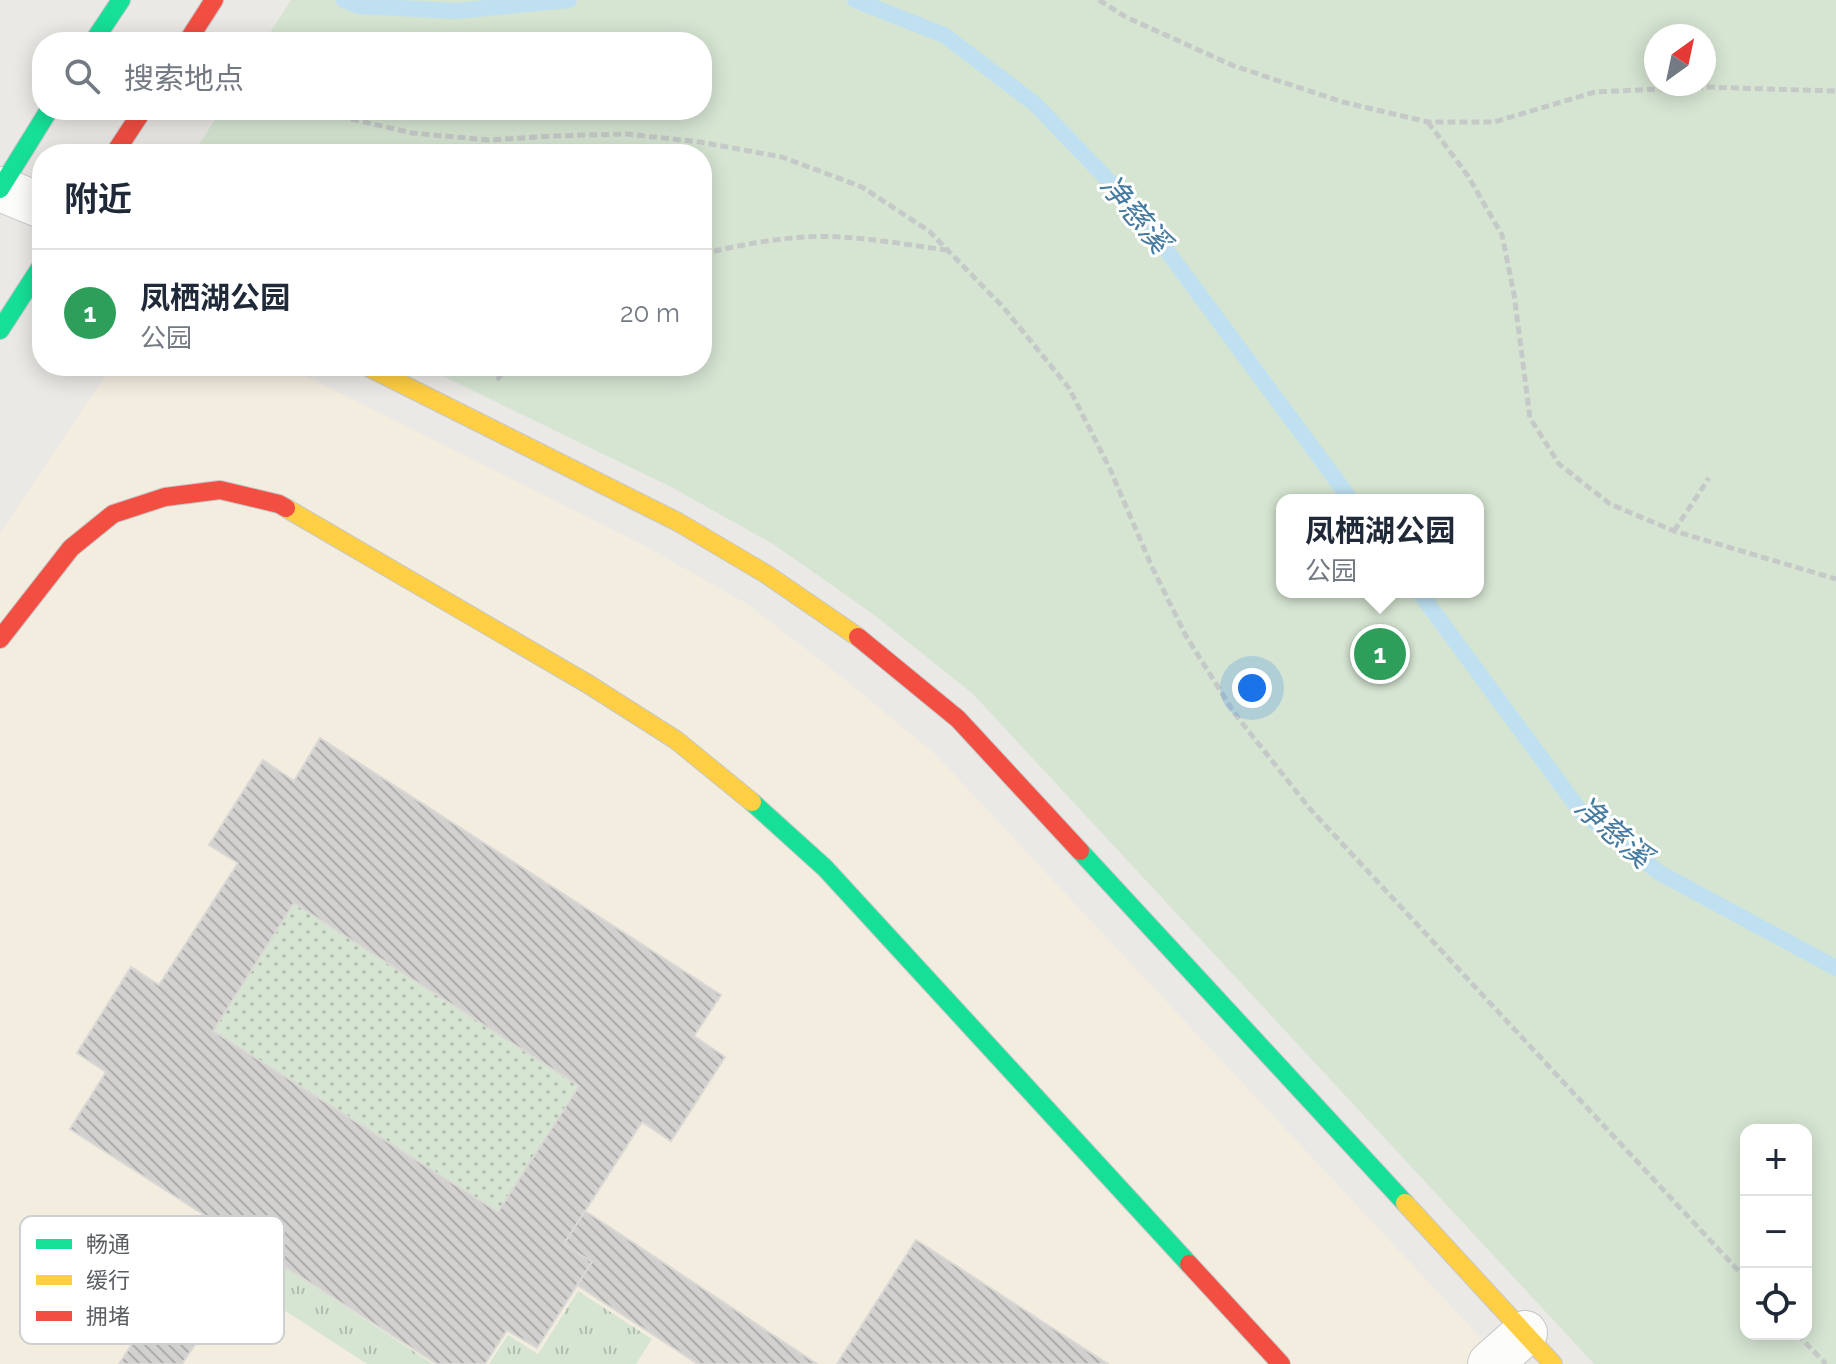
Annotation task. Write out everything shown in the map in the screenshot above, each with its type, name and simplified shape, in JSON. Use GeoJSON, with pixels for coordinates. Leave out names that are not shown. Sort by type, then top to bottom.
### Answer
{"type":"FeatureCollection","features":[{"type":"Feature","properties":{"kind":"street"},"geometry":{"type":"LineString","coordinates":[[100,32],[121,0]]}},
{"type":"Feature","properties":{"kind":"street"},"geometry":{"type":"LineString","coordinates":[[193,32],[214,0]]}},
{"type":"Feature","properties":{"kind":"street"},"geometry":{"type":"LineString","coordinates":[[32,202],[0,189],[43,120]]}},
{"type":"Feature","properties":{"kind":"street"},"geometry":{"type":"LineString","coordinates":[[120,144],[136,120]]}},
{"type":"Feature","properties":{"kind":"street"},"geometry":{"type":"LineString","coordinates":[[0,330],[32,280]]}},
{"type":"Feature","properties":{"kind":"street"},"geometry":{"type":"LineString","coordinates":[[386,376],[678,522],[856,635],[958,719],[1539,1349],[1490,1364]]}},
{"type":"Feature","properties":{"kind":"street"},"geometry":{"type":"LineString","coordinates":[[0,639],[71,548],[113,514],[165,497],[220,490],[279,504],[588,684],[676,740],[748,798],[825,868],[1281,1364]]}},
{"type":"Feature","properties":{"kind":"path"},"geometry":{"type":"LineString","coordinates":[[1099,0],[1126,17],[1234,66],[1343,102],[1428,122],[1494,122],[1595,92],[1704,87],[1836,91]]}},
{"type":"Feature","properties":{"kind":"path"},"geometry":{"type":"LineString","coordinates":[[356,120],[412,133],[489,140],[627,134],[711,144]]}},
{"type":"Feature","properties":{"kind":"path"},"geometry":{"type":"LineString","coordinates":[[1428,122],[1468,176],[1502,235],[1514,294],[1530,418],[1559,464],[1610,504],[1674,531],[1836,579]]}},
{"type":"Feature","properties":{"kind":"path"},"geometry":{"type":"LineString","coordinates":[[712,144],[782,157],[862,187],[929,231],[1003,307],[1069,388],[1110,469],[1186,636],[1235,714],[1311,810],[1740,1273]]}},
{"type":"Feature","properties":{"kind":"path"},"geometry":{"type":"LineString","coordinates":[[712,252],[750,243],[808,236],[865,239],[948,250]]}},
{"type":"Feature","properties":{"kind":"path"},"geometry":{"type":"LineString","coordinates":[[1674,531],[1709,478]]}},
{"type":"Feature","properties":{"kind":"path"},"geometry":{"type":"LineString","coordinates":[[1803,1340],[1826,1364]]}},
{"type":"Feature","properties":{"kind":"shaded area"},"geometry":{"type":"Polygon","coordinates":[[[105,376],[306,376],[647,547],[747,604],[935,754],[1505,1364],[0,1364],[0,534],[105,376]]]}},
{"type":"Feature","properties":{"kind":"green space"},"geometry":{"type":"Polygon","coordinates":[[[291,0],[1836,0],[1836,1364],[1594,1364],[973,694],[873,614],[773,544],[673,488],[443,376],[712,376],[712,144],[199,144],[215,120],[712,120],[712,32],[270,32],[291,0]]]}},
{"type":"Feature","properties":{"kind":"green space"},"geometry":{"type":"Polygon","coordinates":[[[294,903],[579,1086],[498,1212],[213,1031],[294,903]]]}},
{"type":"Feature","properties":{"kind":"green space"},"geometry":{"type":"Polygon","coordinates":[[[284,1267],[433,1364],[367,1364],[284,1310],[284,1267]]]}},
{"type":"Feature","properties":{"kind":"green space"},"geometry":{"type":"Polygon","coordinates":[[[578,1291],[652,1339],[636,1364],[489,1364],[508,1335],[538,1354],[578,1291]]]}},
{"type":"Feature","properties":{"kind":"building"},"geometry":{"type":"Polygon","coordinates":[[[320,738],[721,995],[694,1036],[725,1057],[671,1141],[642,1122],[564,1244],[592,1262],[537,1348],[507,1330],[485,1364],[437,1364],[284,1266],[284,1216],[206,1216],[70,1129],[106,1072],[77,1053],[131,967],[159,985],[238,863],[209,845],[263,760],[294,781],[320,738]],[[294,903],[213,1031],[498,1212],[579,1086],[294,903]]]}},
{"type":"Feature","properties":{"kind":"building"},"geometry":{"type":"Polygon","coordinates":[[[585,1211],[817,1364],[698,1364],[577,1285],[592,1262],[564,1244],[585,1211]]]}},
{"type":"Feature","properties":{"kind":"building"},"geometry":{"type":"Polygon","coordinates":[[[916,1240],[1108,1364],[837,1364],[916,1240]]]}},
{"type":"Feature","properties":{"kind":"building"},"geometry":{"type":"Polygon","coordinates":[[[132,1344],[195,1344],[182,1364],[119,1364],[132,1344]]]}},
{"type":"Feature","properties":{"kind":"waterway","name":"净慈溪"},"geometry":{"type":"LineString","coordinates":[[344,0],[358,6],[456,11],[569,0]]}},
{"type":"Feature","properties":{"kind":"waterway","name":"净慈溪"},"geometry":{"type":"LineString","coordinates":[[855,0],[944,35],[1035,104],[1136,209],[1347,494]]}},
{"type":"Feature","properties":{"kind":"waterway","name":"净慈溪"},"geometry":{"type":"LineString","coordinates":[[1423,598],[1581,812],[1660,873],[1836,968]]}},
{"type":"Feature","properties":{"kind":"traffic: fast"},"geometry":{"type":"LineString","coordinates":[[100,32],[121,0]]}},
{"type":"Feature","properties":{"kind":"traffic: fast"},"geometry":{"type":"LineString","coordinates":[[0,189],[43,120]]}},
{"type":"Feature","properties":{"kind":"traffic: fast"},"geometry":{"type":"LineString","coordinates":[[0,330],[32,280]]}},
{"type":"Feature","properties":{"kind":"traffic: fast"},"geometry":{"type":"LineString","coordinates":[[752,802],[825,868],[1189,1264]]}},
{"type":"Feature","properties":{"kind":"traffic: fast"},"geometry":{"type":"LineString","coordinates":[[1080,851],[1405,1203]]}},
{"type":"Feature","properties":{"kind":"traffic: slow"},"geometry":{"type":"LineString","coordinates":[[386,376],[678,522],[766,574],[858,637]]}},
{"type":"Feature","properties":{"kind":"traffic: slow"},"geometry":{"type":"LineString","coordinates":[[286,508],[588,684],[676,740],[752,802]]}},
{"type":"Feature","properties":{"kind":"traffic: slow"},"geometry":{"type":"LineString","coordinates":[[1405,1203],[1553,1364]]}},
{"type":"Feature","properties":{"kind":"traffic: jam"},"geometry":{"type":"LineString","coordinates":[[193,32],[214,0]]}},
{"type":"Feature","properties":{"kind":"traffic: jam"},"geometry":{"type":"LineString","coordinates":[[121,144],[136,120]]}},
{"type":"Feature","properties":{"kind":"traffic: jam"},"geometry":{"type":"LineString","coordinates":[[0,639],[71,548],[113,514],[165,497],[220,490],[286,508]]}},
{"type":"Feature","properties":{"kind":"traffic: jam"},"geometry":{"type":"LineString","coordinates":[[858,637],[958,719],[1080,851]]}},
{"type":"Feature","properties":{"kind":"traffic: jam"},"geometry":{"type":"LineString","coordinates":[[1189,1264],[1281,1364]]}},
{"type":"Feature","properties":{"kind":"place","name":"凤栖湖公园"},"geometry":{"type":"Point","coordinates":[1380,654]}}]}
